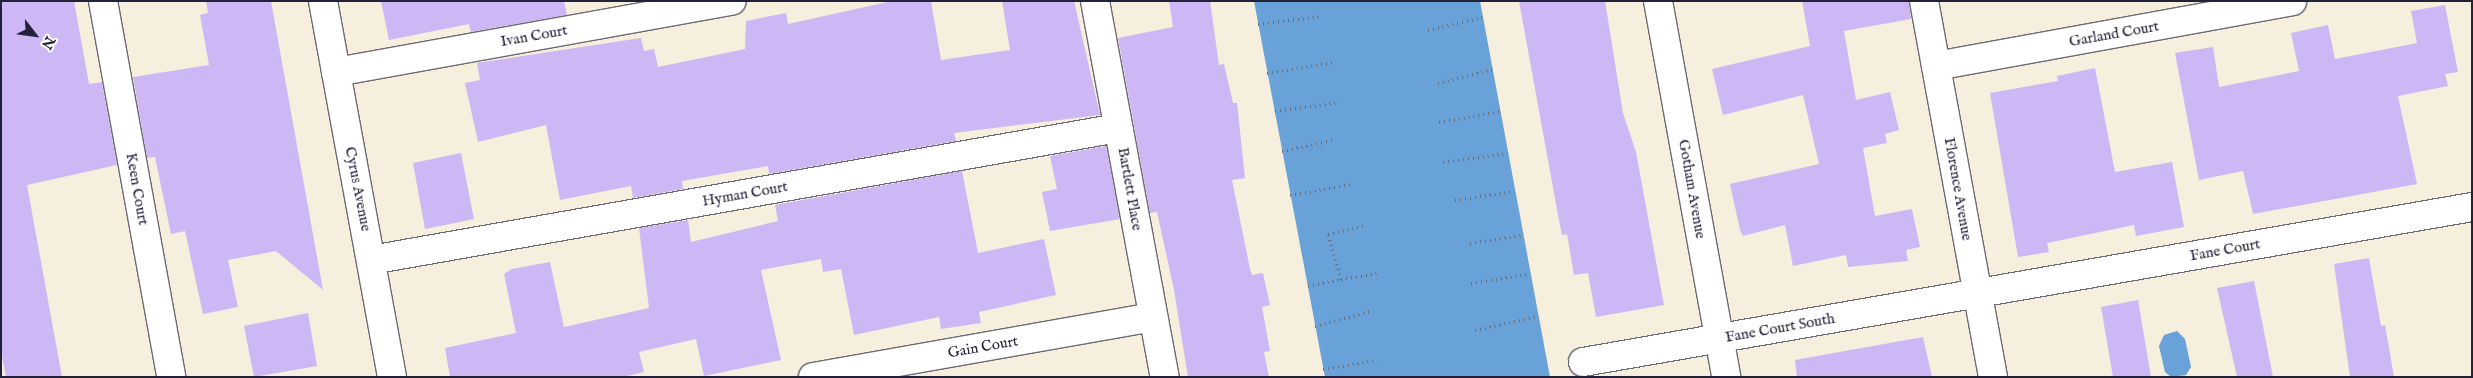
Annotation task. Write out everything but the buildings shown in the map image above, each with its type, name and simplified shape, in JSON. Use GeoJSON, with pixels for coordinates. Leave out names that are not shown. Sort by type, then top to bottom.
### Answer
{"type":"FeatureCollection","features":[{"type":"Feature","properties":{"kind":"street","name":"Keen Court"},"geometry":{"type":"LineString","coordinates":[[102,1],[171,377]]}},
{"type":"Feature","properties":{"kind":"street","name":"Cyrus Avenue"},"geometry":{"type":"LineString","coordinates":[[323,1],[392,377]]}},
{"type":"Feature","properties":{"kind":"street","name":"Ivan Court"},"geometry":{"type":"LineString","coordinates":[[336,72],[732,1]]}},
{"type":"Feature","properties":{"kind":"street","name":"Bartlett Place"},"geometry":{"type":"LineString","coordinates":[[1095,1],[1165,377]]}},
{"type":"Feature","properties":{"kind":"street","name":"Gotham Avenue"},"geometry":{"type":"LineString","coordinates":[[1658,1],[1726,377]]}},
{"type":"Feature","properties":{"kind":"street","name":"Florence Avenue"},"geometry":{"type":"LineString","coordinates":[[1924,1],[1993,377]]}},
{"type":"Feature","properties":{"kind":"street","name":"Garland Court"},"geometry":{"type":"LineString","coordinates":[[1936,66],[2292,1]]}},
{"type":"Feature","properties":{"kind":"street","name":"Hyman Court"},"geometry":{"type":"LineString","coordinates":[[371,260],[1118,128]]}},
{"type":"Feature","properties":{"kind":"street","name":"Fane Court"},"geometry":{"type":"LineString","coordinates":[[1978,294],[2472,207]]}},
{"type":"Feature","properties":{"kind":"street","name":"Fane Court South"},"geometry":{"type":"LineString","coordinates":[[1583,362],[1978,294]]}},
{"type":"Feature","properties":{"kind":"street","name":"Gain Court"},"geometry":{"type":"LineString","coordinates":[[813,377],[1153,317]]}},
{"type":"Feature","properties":{"kind":"path"},"geometry":{"type":"LineString","coordinates":[[1258,24],[1322,16]]}},
{"type":"Feature","properties":{"kind":"path"},"geometry":{"type":"LineString","coordinates":[[1428,30],[1482,17]]}},
{"type":"Feature","properties":{"kind":"path"},"geometry":{"type":"LineString","coordinates":[[1267,73],[1335,62]]}},
{"type":"Feature","properties":{"kind":"path"},"geometry":{"type":"LineString","coordinates":[[1438,83],[1492,70]]}},
{"type":"Feature","properties":{"kind":"path"},"geometry":{"type":"LineString","coordinates":[[1275,112],[1339,102]]}},
{"type":"Feature","properties":{"kind":"path"},"geometry":{"type":"LineString","coordinates":[[1439,122],[1500,111]]}},
{"type":"Feature","properties":{"kind":"path"},"geometry":{"type":"LineString","coordinates":[[1282,152],[1333,140]]}},
{"type":"Feature","properties":{"kind":"path"},"geometry":{"type":"LineString","coordinates":[[1443,162],[1507,153]]}},
{"type":"Feature","properties":{"kind":"path"},"geometry":{"type":"LineString","coordinates":[[1290,195],[1351,184]]}},
{"type":"Feature","properties":{"kind":"path"},"geometry":{"type":"LineString","coordinates":[[1455,200],[1514,191]]}},
{"type":"Feature","properties":{"kind":"path"},"geometry":{"type":"LineString","coordinates":[[1341,279],[1328,234],[1363,226]]}},
{"type":"Feature","properties":{"kind":"path"},"geometry":{"type":"LineString","coordinates":[[1470,243],[1522,236]]}},
{"type":"Feature","properties":{"kind":"path"},"geometry":{"type":"LineString","coordinates":[[1308,286],[1379,273]]}},
{"type":"Feature","properties":{"kind":"path"},"geometry":{"type":"LineString","coordinates":[[1471,283],[1530,274]]}},
{"type":"Feature","properties":{"kind":"path"},"geometry":{"type":"LineString","coordinates":[[1315,326],[1370,311]]}},
{"type":"Feature","properties":{"kind":"path"},"geometry":{"type":"LineString","coordinates":[[1475,330],[1538,316]]}},
{"type":"Feature","properties":{"kind":"path"},"geometry":{"type":"LineString","coordinates":[[1323,369],[1377,360]]}},
{"type":"Feature","properties":{"kind":"water"},"geometry":{"type":"Polygon","coordinates":[[[1254,1],[1480,1],[1550,377],[1325,377],[1254,1]]]}},
{"type":"Feature","properties":{"kind":"water"},"geometry":{"type":"Polygon","coordinates":[[[2177,331],[2185,339],[2191,367],[2186,375],[2171,377],[2165,372],[2159,346],[2164,335],[2177,331]]]}}]}
